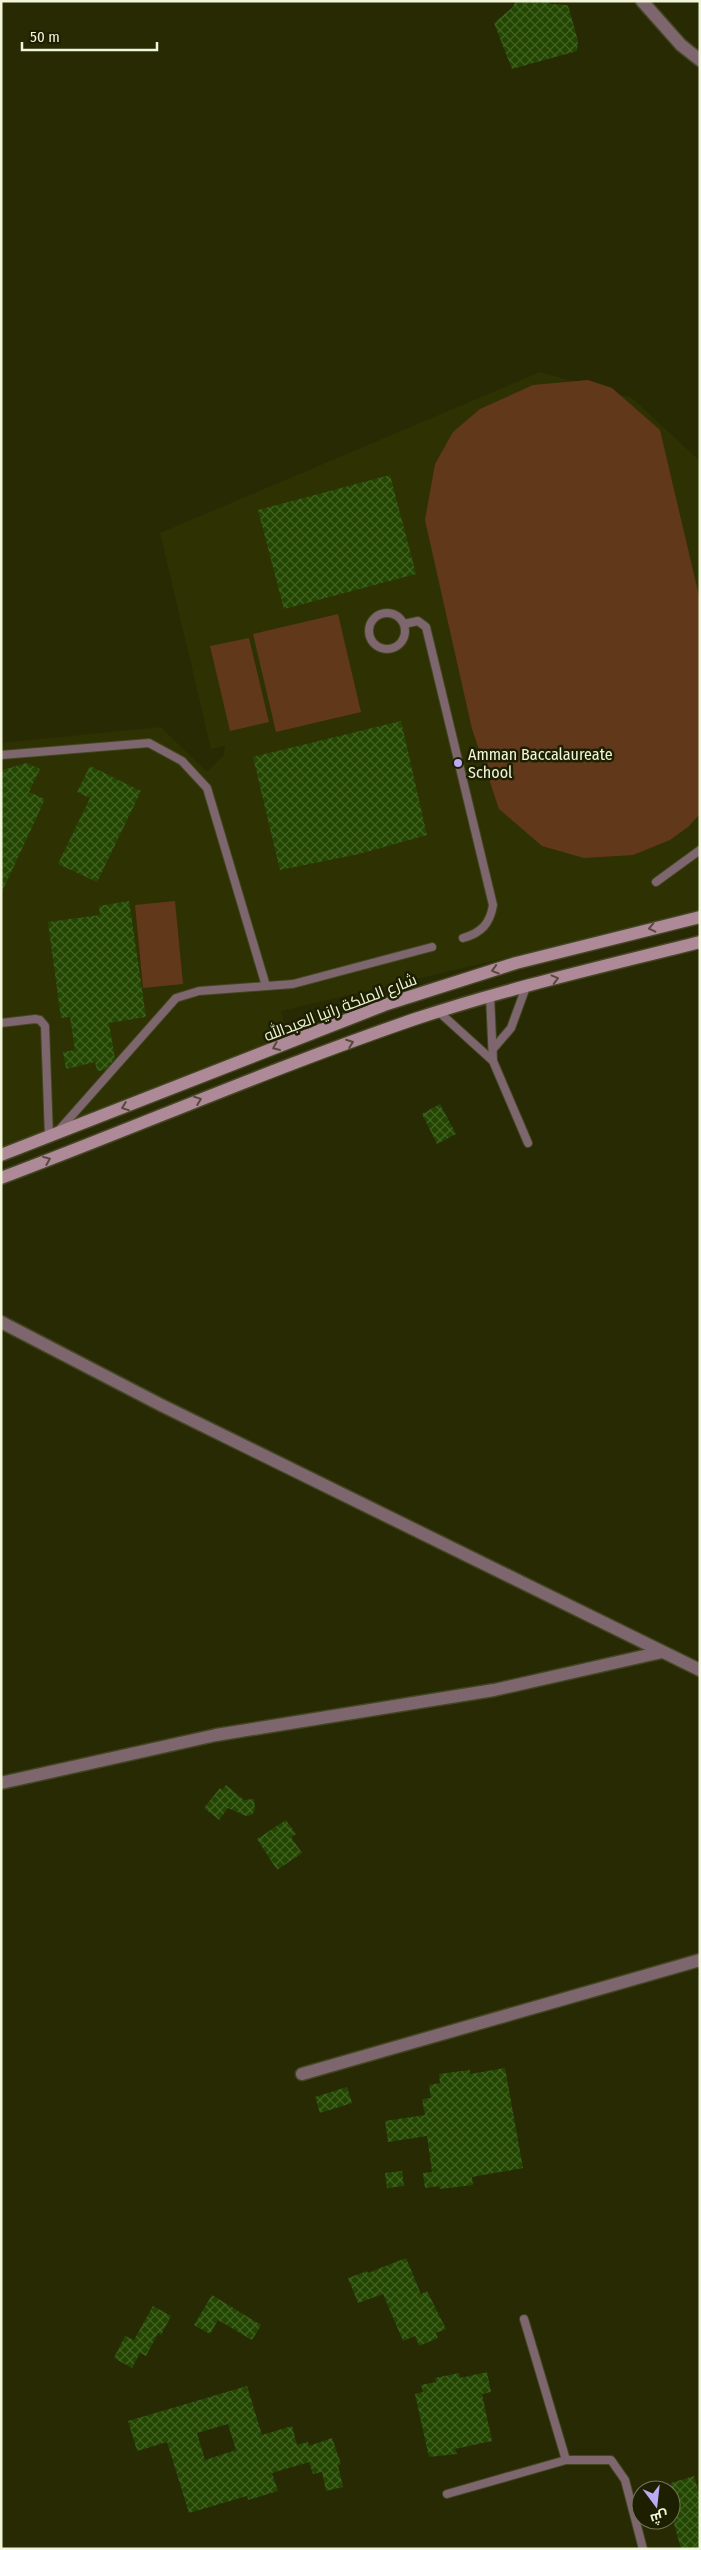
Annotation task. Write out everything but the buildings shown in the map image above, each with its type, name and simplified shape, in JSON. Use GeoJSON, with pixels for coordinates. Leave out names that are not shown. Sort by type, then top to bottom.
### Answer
{"type":"FeatureCollection","features":[{"type":"Feature","properties":{"kind":"main road","name":"شارع الملكة رانيا العبدالله"},"geometry":{"type":"LineString","coordinates":[[1,1155],[387,1004],[516,963],[700,917]]}},
{"type":"Feature","properties":{"kind":"main road"},"geometry":{"type":"LineString","coordinates":[[1,1178],[193,1102],[439,1012],[490,996],[700,942]]}},
{"type":"Feature","properties":{"kind":"street"},"geometry":{"type":"LineString","coordinates":[[642,1],[681,45],[700,60]]}},
{"type":"Feature","properties":{"kind":"street"},"geometry":{"type":"LineString","coordinates":[[1,1322],[170,1409],[700,1670]]}},
{"type":"Feature","properties":{"kind":"street"},"geometry":{"type":"LineString","coordinates":[[1,1783],[216,1735],[494,1690],[662,1652]]}},
{"type":"Feature","properties":{"kind":"street"},"geometry":{"type":"LineString","coordinates":[[302,2074],[700,1960]]}},
{"type":"Feature","properties":{"kind":"lane"},"geometry":{"type":"LineString","coordinates":[[388,613],[395,614],[404,624],[403,640],[394,648],[381,648],[371,640],[369,627],[376,616],[388,613]]}},
{"type":"Feature","properties":{"kind":"lane"},"geometry":{"type":"LineString","coordinates":[[404,624],[418,621],[426,627],[493,905],[485,926],[474,935],[463,938]]}},
{"type":"Feature","properties":{"kind":"lane"},"geometry":{"type":"LineString","coordinates":[[1,755],[149,743],[172,753],[192,769],[207,788],[266,986]]}},
{"type":"Feature","properties":{"kind":"lane"},"geometry":{"type":"LineString","coordinates":[[656,882],[700,850]]}},
{"type":"Feature","properties":{"kind":"lane"},"geometry":{"type":"LineString","coordinates":[[53,1135],[176,998],[192,992],[293,984],[432,947]]}},
{"type":"Feature","properties":{"kind":"lane"},"geometry":{"type":"LineString","coordinates":[[493,1049],[511,1028],[526,987]]}},
{"type":"Feature","properties":{"kind":"lane"},"geometry":{"type":"LineString","coordinates":[[490,996],[493,1061],[528,1143]]}},
{"type":"Feature","properties":{"kind":"lane"},"geometry":{"type":"LineString","coordinates":[[439,1012],[493,1061]]}},
{"type":"Feature","properties":{"kind":"lane"},"geometry":{"type":"LineString","coordinates":[[1,1023],[36,1019],[40,1020],[45,1026],[53,1135]]}},
{"type":"Feature","properties":{"kind":"lane"},"geometry":{"type":"LineString","coordinates":[[524,2319],[566,2460]]}},
{"type":"Feature","properties":{"kind":"lane"},"geometry":{"type":"LineString","coordinates":[[447,2494],[566,2460],[611,2460],[626,2480],[643,2549]]}},
{"type":"Feature","properties":{"kind":"shaded area","name":"Amman Baccalaureate School"},"geometry":{"type":"Polygon","coordinates":[[[540,372],[632,398],[700,461],[700,912],[281,1011],[288,1039],[1,1148],[1,743],[161,727],[207,772],[224,755],[225,746],[211,749],[160,533],[540,372]]]}},
{"type":"Feature","properties":{"kind":"shaded area"},"geometry":{"type":"Polygon","coordinates":[[[588,380],[612,388],[660,430],[700,600],[700,814],[688,827],[670,840],[633,855],[584,858],[542,846],[499,809],[472,729],[425,520],[435,464],[453,432],[480,409],[533,385],[588,380]]]}},
{"type":"Feature","properties":{"kind":"shaded area"},"geometry":{"type":"Polygon","coordinates":[[[338,614],[361,712],[276,732],[253,634],[338,614]]]}},
{"type":"Feature","properties":{"kind":"shaded area"},"geometry":{"type":"Polygon","coordinates":[[[249,638],[269,722],[230,731],[210,646],[249,638]]]}},
{"type":"Feature","properties":{"kind":"shaded area"},"geometry":{"type":"Polygon","coordinates":[[[175,901],[183,984],[143,988],[135,905],[175,901]]]}},
{"type":"Feature","properties":{"kind":"place","name":"Amman Baccalaureate School"},"geometry":{"type":"Point","coordinates":[458,763]}}]}
